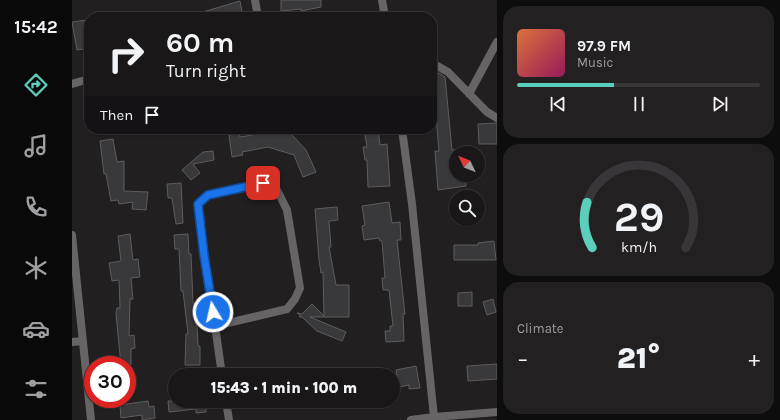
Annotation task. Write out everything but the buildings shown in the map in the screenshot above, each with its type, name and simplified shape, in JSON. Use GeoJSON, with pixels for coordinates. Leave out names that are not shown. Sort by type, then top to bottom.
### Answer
{"type":"FeatureCollection","features":[{"type":"Feature","properties":{"kind":"street"},"geometry":{"type":"LineString","coordinates":[[255,0],[257,12]]}},
{"type":"Feature","properties":{"kind":"street"},"geometry":{"type":"LineString","coordinates":[[382,0],[384,12]]}},
{"type":"Feature","properties":{"kind":"street"},"geometry":{"type":"LineString","coordinates":[[469,94],[497,42]]}},
{"type":"Feature","properties":{"kind":"street"},"geometry":{"type":"LineString","coordinates":[[437,66],[448,72],[487,112],[497,118]]}},
{"type":"Feature","properties":{"kind":"street"},"geometry":{"type":"LineString","coordinates":[[72,84],[84,81]]}},
{"type":"Feature","properties":{"kind":"street"},"geometry":{"type":"LineString","coordinates":[[403,134],[412,204],[434,417]]}},
{"type":"Feature","properties":{"kind":"street"},"geometry":{"type":"LineString","coordinates":[[215,326],[287,309],[300,288],[287,210],[276,188],[263,183],[208,195],[198,204],[204,255],[221,368]]}},
{"type":"Feature","properties":{"kind":"street"},"geometry":{"type":"LineString","coordinates":[[72,235],[91,420]]}},
{"type":"Feature","properties":{"kind":"street"},"geometry":{"type":"LineString","coordinates":[[72,342],[82,341]]}},
{"type":"Feature","properties":{"kind":"street"},"geometry":{"type":"LineString","coordinates":[[227,408],[229,420]]}},
{"type":"Feature","properties":{"kind":"street"},"geometry":{"type":"LineString","coordinates":[[411,420],[497,412]]}},
{"type":"Feature","properties":{"kind":"route"},"geometry":{"type":"LineString","coordinates":[[213,312],[198,204],[208,195],[263,183]]}}]}
